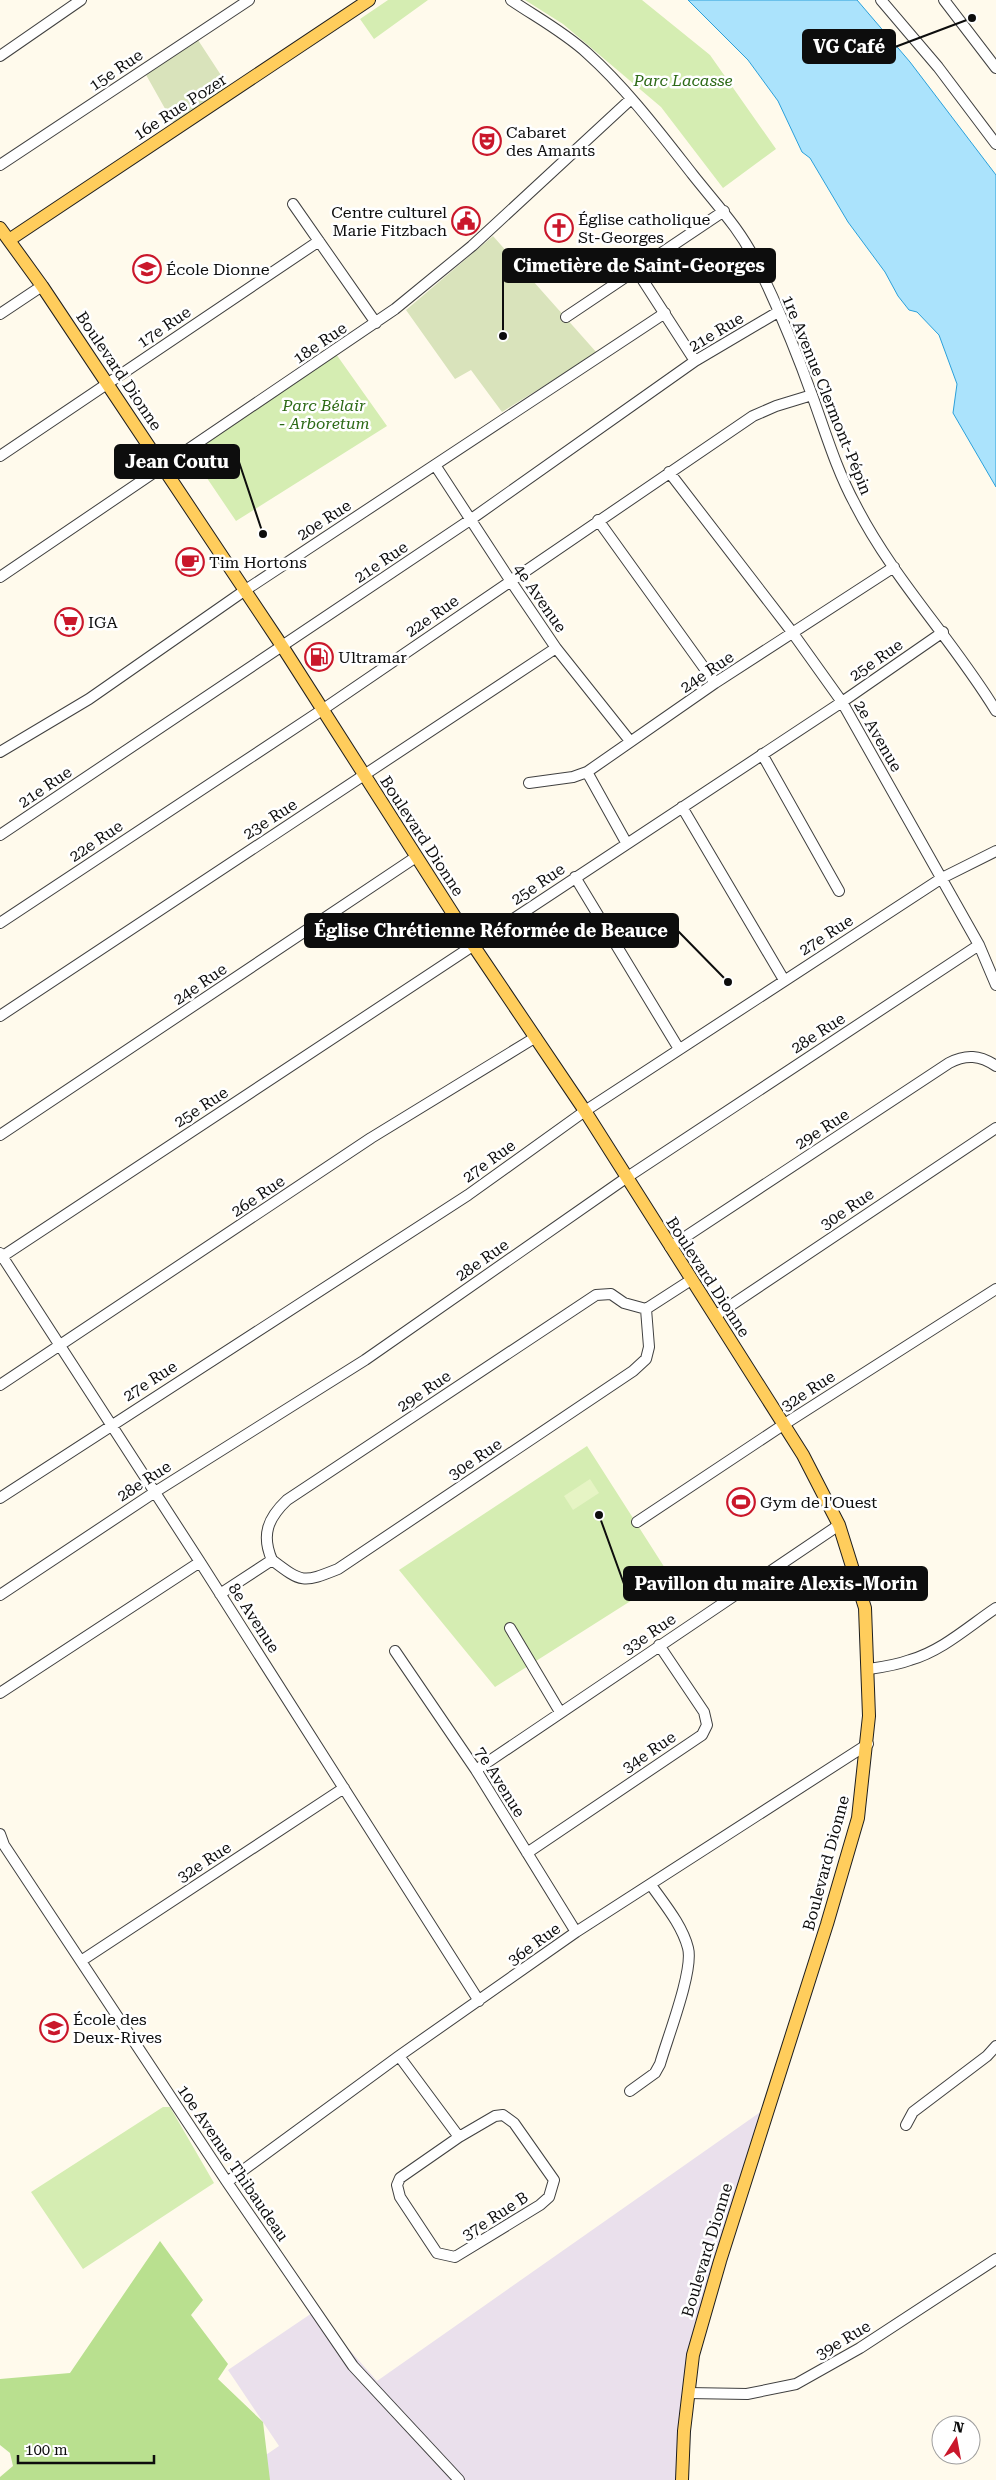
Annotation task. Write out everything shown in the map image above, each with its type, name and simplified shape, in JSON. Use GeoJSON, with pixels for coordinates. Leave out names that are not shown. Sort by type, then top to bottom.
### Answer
{"type":"FeatureCollection","features":[{"type":"Feature","properties":{"kind":"main road","name":"16e Rue Pozer"},"geometry":{"type":"LineString","coordinates":[[9,240],[369,0]]}},
{"type":"Feature","properties":{"kind":"main road","name":"Boulevard Dionne"},"geometry":{"type":"LineString","coordinates":[[0,228],[42,286],[163,465],[244,591],[282,646],[473,945],[584,1111],[814,1474],[840,1525],[865,1608],[869,1669],[868,1744],[858,1818],[827,1924],[720,2262],[693,2355],[688,2393],[682,2480]]}},
{"type":"Feature","properties":{"kind":"street"},"geometry":{"type":"LineString","coordinates":[[0,56],[81,0]]}},
{"type":"Feature","properties":{"kind":"street","name":"15e Rue"},"geometry":{"type":"LineString","coordinates":[[0,165],[249,0]]}},
{"type":"Feature","properties":{"kind":"street","name":"1re Avenue Clermont-Pépin"},"geometry":{"type":"LineString","coordinates":[[511,0],[585,51],[613,78],[724,211],[748,246],[778,312],[812,395],[844,482],[864,522],[894,567],[972,672],[996,711]]}},
{"type":"Feature","properties":{"kind":"street"},"geometry":{"type":"LineString","coordinates":[[881,0],[938,67],[996,144]]}},
{"type":"Feature","properties":{"kind":"street"},"geometry":{"type":"LineString","coordinates":[[944,0],[996,68]]}},
{"type":"Feature","properties":{"kind":"street","name":"18e Rue"},"geometry":{"type":"LineString","coordinates":[[0,578],[163,465],[376,323],[472,246],[631,99]]}},
{"type":"Feature","properties":{"kind":"street"},"geometry":{"type":"LineString","coordinates":[[292,204],[376,323]]}},
{"type":"Feature","properties":{"kind":"street"},"geometry":{"type":"LineString","coordinates":[[566,317],[724,211]]}},
{"type":"Feature","properties":{"kind":"street","name":"17e Rue"},"geometry":{"type":"LineString","coordinates":[[0,456],[319,241]]}},
{"type":"Feature","properties":{"kind":"street"},"geometry":{"type":"LineString","coordinates":[[637,271],[695,362]]}},
{"type":"Feature","properties":{"kind":"street"},"geometry":{"type":"LineString","coordinates":[[0,314],[42,286]]}},
{"type":"Feature","properties":{"kind":"street","name":"21e Rue"},"geometry":{"type":"LineString","coordinates":[[0,835],[470,520],[695,362],[778,312]]}},
{"type":"Feature","properties":{"kind":"street","name":"20e Rue"},"geometry":{"type":"LineString","coordinates":[[0,752],[90,699],[244,591],[665,314]]}},
{"type":"Feature","properties":{"kind":"street","name":"22e Rue"},"geometry":{"type":"LineString","coordinates":[[0,923],[322,710],[598,520],[754,416],[776,406],[812,395]]}},
{"type":"Feature","properties":{"kind":"street","name":"4e Avenue"},"geometry":{"type":"LineString","coordinates":[[435,465],[556,648],[630,741]]}},
{"type":"Feature","properties":{"kind":"street","name":"2e Avenue"},"geometry":{"type":"LineString","coordinates":[[669,472],[792,632],[842,702],[979,945],[996,986]]}},
{"type":"Feature","properties":{"kind":"street"},"geometry":{"type":"LineString","coordinates":[[598,520],[715,684]]}},
{"type":"Feature","properties":{"kind":"street","name":"24e Rue"},"geometry":{"type":"LineString","coordinates":[[529,783],[573,777],[587,772],[792,632],[894,567]]}},
{"type":"Feature","properties":{"kind":"street","name":"25e Rue"},"geometry":{"type":"LineString","coordinates":[[1,1256],[842,702],[943,632]]}},
{"type":"Feature","properties":{"kind":"street","name":"23e Rue"},"geometry":{"type":"LineString","coordinates":[[0,1016],[556,648]]}},
{"type":"Feature","properties":{"kind":"street"},"geometry":{"type":"LineString","coordinates":[[762,754],[839,891]]}},
{"type":"Feature","properties":{"kind":"street"},"geometry":{"type":"LineString","coordinates":[[587,772],[627,844]]}},
{"type":"Feature","properties":{"kind":"street"},"geometry":{"type":"LineString","coordinates":[[682,807],[784,980]]}},
{"type":"Feature","properties":{"kind":"street","name":"27e Rue"},"geometry":{"type":"LineString","coordinates":[[0,1498],[111,1424],[468,1195],[584,1111],[784,980],[942,878],[996,851]]}},
{"type":"Feature","properties":{"kind":"street","name":"24e Rue"},"geometry":{"type":"LineString","coordinates":[[0,1135],[416,857]]}},
{"type":"Feature","properties":{"kind":"street"},"geometry":{"type":"LineString","coordinates":[[575,877],[679,1049]]}},
{"type":"Feature","properties":{"kind":"street","name":"28e Rue"},"geometry":{"type":"LineString","coordinates":[[0,1595],[155,1492],[364,1360],[626,1178],[979,945]]}},
{"type":"Feature","properties":{"kind":"street","name":"26e Rue"},"geometry":{"type":"LineString","coordinates":[[0,1385],[372,1138],[536,1038]]}},
{"type":"Feature","properties":{"kind":"street","name":"29e Rue"},"geometry":{"type":"LineString","coordinates":[[670,1247],[949,1063],[967,1056],[979,1058],[996,1066]]}},
{"type":"Feature","properties":{"kind":"street","name":"30e Rue"},"geometry":{"type":"LineString","coordinates":[[715,1316],[996,1128]]}},
{"type":"Feature","properties":{"kind":"street","name":"8e Avenue"},"geometry":{"type":"LineString","coordinates":[[1,1256],[200,1562],[479,2001]]}},
{"type":"Feature","properties":{"kind":"street"},"geometry":{"type":"LineString","coordinates":[[646,1309],[691,1280]]}},
{"type":"Feature","properties":{"kind":"street","name":"32e Rue"},"geometry":{"type":"LineString","coordinates":[[637,1522],[783,1425],[996,1289]]}},
{"type":"Feature","properties":{"kind":"street","name":"29e Rue"},"geometry":{"type":"LineString","coordinates":[[272,1560],[267,1548],[266,1530],[274,1513],[286,1500],[596,1295],[611,1294],[637,1309],[646,1309]]}},
{"type":"Feature","properties":{"kind":"street","name":"30e Rue"},"geometry":{"type":"LineString","coordinates":[[272,1560],[292,1575],[308,1580],[338,1569],[633,1371],[646,1359],[649,1347],[646,1309]]}},
{"type":"Feature","properties":{"kind":"street","name":"33e Rue"},"geometry":{"type":"LineString","coordinates":[[476,1770],[659,1645],[840,1525]]}},
{"type":"Feature","properties":{"kind":"street"},"geometry":{"type":"LineString","coordinates":[[220,1594],[272,1560]]}},
{"type":"Feature","properties":{"kind":"street"},"geometry":{"type":"LineString","coordinates":[[0,1693],[200,1562]]}},
{"type":"Feature","properties":{"kind":"street"},"geometry":{"type":"LineString","coordinates":[[869,1669],[912,1660],[928,1653],[996,1608]]}},
{"type":"Feature","properties":{"kind":"street"},"geometry":{"type":"LineString","coordinates":[[510,1628],[560,1712]]}},
{"type":"Feature","properties":{"kind":"street","name":"34e Rue"},"geometry":{"type":"LineString","coordinates":[[527,1853],[702,1735],[707,1725],[704,1712],[659,1645]]}},
{"type":"Feature","properties":{"kind":"street","name":"7e Avenue"},"geometry":{"type":"LineString","coordinates":[[395,1651],[476,1770],[576,1932]]}},
{"type":"Feature","properties":{"kind":"street","name":"36e Rue"},"geometry":{"type":"LineString","coordinates":[[227,2182],[399,2056],[576,1932],[868,1744]]}},
{"type":"Feature","properties":{"kind":"street","name":"32e Rue"},"geometry":{"type":"LineString","coordinates":[[81,1961],[344,1788]]}},
{"type":"Feature","properties":{"kind":"street","name":"10e Avenue Thibaudeau"},"geometry":{"type":"LineString","coordinates":[[0,1834],[2,1844],[227,2182],[353,2366],[459,2480]]}},
{"type":"Feature","properties":{"kind":"street"},"geometry":{"type":"LineString","coordinates":[[630,2091],[655,2073],[660,2064],[688,1969],[689,1951],[684,1936],[651,1885]]}},
{"type":"Feature","properties":{"kind":"street"},"geometry":{"type":"LineString","coordinates":[[906,2125],[913,2112],[987,2056],[996,2046]]}},
{"type":"Feature","properties":{"kind":"street"},"geometry":{"type":"LineString","coordinates":[[399,2056],[459,2138]]}},
{"type":"Feature","properties":{"kind":"street","name":"37e Rue B"},"geometry":{"type":"LineString","coordinates":[[503,2115],[514,2123],[554,2180],[549,2197],[540,2206],[455,2257],[437,2253],[400,2197],[397,2185],[400,2178],[459,2138],[495,2116],[503,2115]]}},
{"type":"Feature","properties":{"kind":"street","name":"39e Rue"},"geometry":{"type":"LineString","coordinates":[[688,2393],[747,2394],[796,2384],[860,2348],[996,2259]]}},
{"type":"Feature","properties":{"kind":"shaded area"},"geometry":{"type":"Polygon","coordinates":[[[769,2106],[693,2355],[682,2480],[229,2480],[279,2446],[228,2370],[315,2311],[377,2381],[769,2106]]]}},
{"type":"Feature","properties":{"kind":"green space"},"geometry":{"type":"Polygon","coordinates":[[[388,0],[428,0],[374,39],[360,19],[388,0]]]}},
{"type":"Feature","properties":{"kind":"green space","name":"Parc Lacasse"},"geometry":{"type":"Polygon","coordinates":[[[525,0],[642,0],[710,55],[776,149],[723,188],[661,107],[563,24],[525,0]]]}},
{"type":"Feature","properties":{"kind":"green space"},"geometry":{"type":"Polygon","coordinates":[[[198,40],[232,92],[177,130],[145,73],[198,40]]]}},
{"type":"Feature","properties":{"kind":"green space"},"geometry":{"type":"Polygon","coordinates":[[[493,236],[597,353],[502,412],[471,370],[455,379],[406,310],[493,236]]]}},
{"type":"Feature","properties":{"kind":"green space","name":"Parc Bélair - Arboretum"},"geometry":{"type":"Polygon","coordinates":[[[336,354],[387,426],[236,521],[190,453],[336,354]]]}},
{"type":"Feature","properties":{"kind":"green space"},"geometry":{"type":"Polygon","coordinates":[[[587,1446],[670,1576],[495,1687],[399,1570],[587,1446]]]}},
{"type":"Feature","properties":{"kind":"green space"},"geometry":{"type":"Polygon","coordinates":[[[590,1479],[599,1493],[573,1510],[564,1496],[590,1479]]]}},
{"type":"Feature","properties":{"kind":"green space"},"geometry":{"type":"Polygon","coordinates":[[[163,2107],[170,2107],[214,2183],[83,2269],[31,2192],[163,2107]]]}},
{"type":"Feature","properties":{"kind":"green space"},"geometry":{"type":"Polygon","coordinates":[[[160,2241],[203,2300],[191,2315],[228,2364],[218,2379],[263,2422],[270,2480],[0,2480],[0,2477],[13,2466],[10,2453],[0,2445],[0,2379],[70,2373],[160,2241]]]}},
{"type":"Feature","properties":{"kind":"water"},"geometry":{"type":"Polygon","coordinates":[[[688,0],[857,0],[910,62],[996,175],[996,487],[953,413],[957,384],[939,335],[917,312],[909,310],[898,296],[885,272],[848,222],[810,158],[802,152],[778,101],[748,60],[688,0]]]}},
{"type":"Feature","properties":{"kind":"place","name":"VG Café"},"geometry":{"type":"Point","coordinates":[972,18]}},
{"type":"Feature","properties":{"kind":"place","name":"Cabaret des Amants"},"geometry":{"type":"Point","coordinates":[487,141]}},
{"type":"Feature","properties":{"kind":"place","name":"Centre culturel Marie Fitzbach"},"geometry":{"type":"Point","coordinates":[466,221]}},
{"type":"Feature","properties":{"kind":"place","name":"Église catholique St-Georges"},"geometry":{"type":"Point","coordinates":[559,228]}},
{"type":"Feature","properties":{"kind":"place","name":"École Dionne"},"geometry":{"type":"Point","coordinates":[147,269]}},
{"type":"Feature","properties":{"kind":"place","name":"Cimetière de Saint-Georges"},"geometry":{"type":"Point","coordinates":[503,336]}},
{"type":"Feature","properties":{"kind":"place","name":"Jean Coutu"},"geometry":{"type":"Point","coordinates":[263,534]}},
{"type":"Feature","properties":{"kind":"place","name":"Tim Hortons"},"geometry":{"type":"Point","coordinates":[190,562]}},
{"type":"Feature","properties":{"kind":"place","name":"IGA"},"geometry":{"type":"Point","coordinates":[69,622]}},
{"type":"Feature","properties":{"kind":"place","name":"Ultramar"},"geometry":{"type":"Point","coordinates":[319,657]}},
{"type":"Feature","properties":{"kind":"place","name":"Église Chrétienne Réformée de Beauce"},"geometry":{"type":"Point","coordinates":[728,982]}},
{"type":"Feature","properties":{"kind":"place","name":"Gym de l'Ouest"},"geometry":{"type":"Point","coordinates":[741,1502]}},
{"type":"Feature","properties":{"kind":"place","name":"Pavillon du maire Alexis-Morin"},"geometry":{"type":"Point","coordinates":[599,1515]}},
{"type":"Feature","properties":{"kind":"place","name":"École des Deux-Rives"},"geometry":{"type":"Point","coordinates":[54,2028]}}]}
